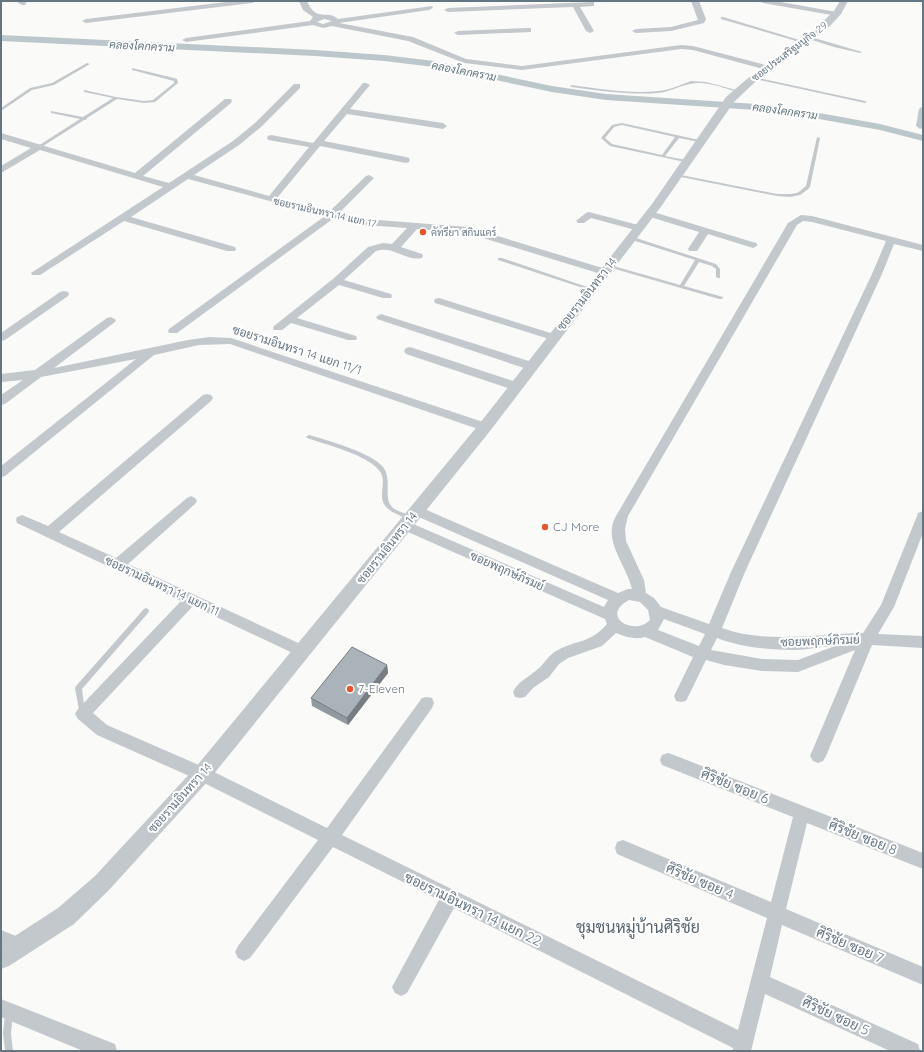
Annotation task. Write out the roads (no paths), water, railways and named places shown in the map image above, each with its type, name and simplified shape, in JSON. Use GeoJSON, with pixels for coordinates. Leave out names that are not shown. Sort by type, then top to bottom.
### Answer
{"type":"FeatureCollection","features":[{"type":"Feature","properties":{"kind":"street"},"geometry":{"type":"LineString","coordinates":[[86,21],[252,1]]}},
{"type":"Feature","properties":{"kind":"street"},"geometry":{"type":"LineString","coordinates":[[303,1],[306,8],[323,26],[428,8]]}},
{"type":"Feature","properties":{"kind":"street"},"geometry":{"type":"LineString","coordinates":[[636,31],[671,29],[701,21],[702,19],[696,1]]}},
{"type":"Feature","properties":{"kind":"street"},"geometry":{"type":"LineString","coordinates":[[763,1],[837,14]]}},
{"type":"Feature","properties":{"kind":"street","name":"ซอยประเสริฐมนูกิจ 29"},"geometry":{"type":"LineString","coordinates":[[734,95],[767,68],[807,40],[837,14],[844,1]]}},
{"type":"Feature","properties":{"kind":"street"},"geometry":{"type":"LineString","coordinates":[[448,10],[576,6],[591,4]]}},
{"type":"Feature","properties":{"kind":"street"},"geometry":{"type":"LineString","coordinates":[[576,6],[590,31]]}},
{"type":"Feature","properties":{"kind":"street"},"geometry":{"type":"LineString","coordinates":[[186,40],[316,20]]}},
{"type":"Feature","properties":{"kind":"street"},"geometry":{"type":"LineString","coordinates":[[334,23],[410,39],[464,61],[510,68],[522,68],[681,47],[690,47],[767,68]]}},
{"type":"Feature","properties":{"kind":"street"},"geometry":{"type":"LineString","coordinates":[[458,33],[527,27],[531,38]]}},
{"type":"Feature","properties":{"kind":"street"},"geometry":{"type":"LineString","coordinates":[[36,273],[171,187],[236,143],[258,125],[297,86]]}},
{"type":"Feature","properties":{"kind":"street"},"geometry":{"type":"LineString","coordinates":[[271,199],[318,145],[366,86]]}},
{"type":"Feature","properties":{"kind":"street","name":"ซอยรามอินทรา 14"},"geometry":{"type":"LineString","coordinates":[[1,958],[66,916],[102,883],[202,774],[486,427],[515,386],[650,214],[715,118],[734,95]]}},
{"type":"Feature","properties":{"kind":"street"},"geometry":{"type":"LineString","coordinates":[[136,177],[228,101]]}},
{"type":"Feature","properties":{"kind":"street"},"geometry":{"type":"LineString","coordinates":[[920,126],[923,109]]}},
{"type":"Feature","properties":{"kind":"street"},"geometry":{"type":"LineString","coordinates":[[345,111],[442,126]]}},
{"type":"Feature","properties":{"kind":"street"},"geometry":{"type":"LineString","coordinates":[[1,136],[171,187]]}},
{"type":"Feature","properties":{"kind":"street"},"geometry":{"type":"LineString","coordinates":[[271,138],[406,160]]}},
{"type":"Feature","properties":{"kind":"street"},"geometry":{"type":"LineString","coordinates":[[1,170],[40,147]]}},
{"type":"Feature","properties":{"kind":"street","name":"ซอยรามอินทรา 14 แยก 17"},"geometry":{"type":"LineString","coordinates":[[186,176],[365,222],[413,227],[468,230],[607,269]]}},
{"type":"Feature","properties":{"kind":"street"},"geometry":{"type":"LineString","coordinates":[[173,330],[333,214],[369,178]]}},
{"type":"Feature","properties":{"kind":"street"},"geometry":{"type":"LineString","coordinates":[[650,214],[753,245]]}},
{"type":"Feature","properties":{"kind":"street"},"geometry":{"type":"LineString","coordinates":[[581,221],[589,215],[594,216],[635,233]]}},
{"type":"Feature","properties":{"kind":"street"},"geometry":{"type":"LineString","coordinates":[[123,218],[231,249]]}},
{"type":"Feature","properties":{"kind":"street"},"geometry":{"type":"LineString","coordinates":[[520,692],[528,684],[544,673],[554,660],[563,654],[597,642],[612,620],[610,606],[617,598],[628,594],[640,596],[637,580],[619,541],[618,529],[622,516],[793,223],[801,218],[812,219],[923,248]]}},
{"type":"Feature","properties":{"kind":"street"},"geometry":{"type":"LineString","coordinates":[[394,248],[413,227]]}},
{"type":"Feature","properties":{"kind":"street"},"geometry":{"type":"LineString","coordinates":[[693,249],[705,231]]}},
{"type":"Feature","properties":{"kind":"street"},"geometry":{"type":"LineString","coordinates":[[681,696],[713,632],[738,572],[877,274],[891,240]]}},
{"type":"Feature","properties":{"kind":"street"},"geometry":{"type":"LineString","coordinates":[[278,328],[337,281],[372,249],[378,246],[386,246],[418,256]]}},
{"type":"Feature","properties":{"kind":"street"},"geometry":{"type":"LineString","coordinates":[[337,281],[387,296]]}},
{"type":"Feature","properties":{"kind":"street"},"geometry":{"type":"LineString","coordinates":[[1,338],[64,294]]}},
{"type":"Feature","properties":{"kind":"street"},"geometry":{"type":"LineString","coordinates":[[439,301],[553,337]]}},
{"type":"Feature","properties":{"kind":"street"},"geometry":{"type":"LineString","coordinates":[[381,317],[531,366]]}},
{"type":"Feature","properties":{"kind":"street"},"geometry":{"type":"LineString","coordinates":[[289,319],[352,338]]}},
{"type":"Feature","properties":{"kind":"street"},"geometry":{"type":"LineString","coordinates":[[1,401],[111,320]]}},
{"type":"Feature","properties":{"kind":"street","name":"ซอยรามอินทรา 14 แยก 11/1"},"geometry":{"type":"LineString","coordinates":[[1,378],[39,374],[215,339],[231,341],[486,427]]}},
{"type":"Feature","properties":{"kind":"street"},"geometry":{"type":"LineString","coordinates":[[410,351],[515,386]]}},
{"type":"Feature","properties":{"kind":"street"},"geometry":{"type":"LineString","coordinates":[[1,473],[152,352]]}},
{"type":"Feature","properties":{"kind":"street"},"geometry":{"type":"LineString","coordinates":[[50,532],[207,398]]}},
{"type":"Feature","properties":{"kind":"street"},"geometry":{"type":"LineString","coordinates":[[118,565],[191,501]]}},
{"type":"Feature","properties":{"kind":"street"},"geometry":{"type":"LineString","coordinates":[[818,756],[868,640],[887,607],[923,516]]}},
{"type":"Feature","properties":{"kind":"street","name":"ซอยพฤกษ์ภิรมย์"},"geometry":{"type":"LineString","coordinates":[[412,518],[612,620],[624,631],[635,633],[646,631],[702,653],[724,659],[762,665],[798,666],[868,640]]}},
{"type":"Feature","properties":{"kind":"street","name":"ซอยพฤกษ์ภิรมย์"},"geometry":{"type":"LineString","coordinates":[[412,518],[617,598]]}},
{"type":"Feature","properties":{"kind":"street","name":"ซอยรามอินทรา 14 แยก 11"},"geometry":{"type":"LineString","coordinates":[[22,520],[302,651]]}},
{"type":"Feature","properties":{"kind":"street","name":"ซอยพฤกษ์ภิรมย์"},"geometry":{"type":"LineString","coordinates":[[640,596],[651,602],[657,611],[713,632],[751,640],[795,644],[829,640],[923,642]]}},
{"type":"Feature","properties":{"kind":"street"},"geometry":{"type":"LineString","coordinates":[[83,714],[191,599]]}},
{"type":"Feature","properties":{"kind":"street"},"geometry":{"type":"LineString","coordinates":[[646,631],[655,623],[657,619],[657,611]]}},
{"type":"Feature","properties":{"kind":"street"},"geometry":{"type":"LineString","coordinates":[[244,952],[330,838],[427,703]]}},
{"type":"Feature","properties":{"kind":"street","name":"ซอยรามอินทรา 14 แยก 22"},"geometry":{"type":"LineString","coordinates":[[83,714],[102,730],[202,774],[743,1047]]}},
{"type":"Feature","properties":{"kind":"street","name":"ศิริชัย ซอย 6"},"geometry":{"type":"LineString","coordinates":[[668,760],[802,812]]}},
{"type":"Feature","properties":{"kind":"street"},"geometry":{"type":"LineString","coordinates":[[743,1047],[778,913],[802,812]]}},
{"type":"Feature","properties":{"kind":"street","name":"ศิริชัย ซอย 8"},"geometry":{"type":"LineString","coordinates":[[802,812],[923,861]]}},
{"type":"Feature","properties":{"kind":"street","name":"ศิริชัย ซอย 4"},"geometry":{"type":"LineString","coordinates":[[623,848],[778,913]]}},
{"type":"Feature","properties":{"kind":"street"},"geometry":{"type":"LineString","coordinates":[[401,987],[450,898]]}},
{"type":"Feature","properties":{"kind":"street","name":"ศิริชัย ซอย 7"},"geometry":{"type":"LineString","coordinates":[[778,913],[923,976]]}},
{"type":"Feature","properties":{"kind":"street"},"geometry":{"type":"LineString","coordinates":[[1,939],[20,946]]}},
{"type":"Feature","properties":{"kind":"street","name":"ศิริชัย ซอย 5"},"geometry":{"type":"LineString","coordinates":[[760,982],[911,1051]]}},
{"type":"Feature","properties":{"kind":"street"},"geometry":{"type":"LineString","coordinates":[[5,1010],[108,1051]]}},
{"type":"Feature","properties":{"kind":"lane"},"geometry":{"type":"LineString","coordinates":[[722,18],[860,52]]}},
{"type":"Feature","properties":{"kind":"lane"},"geometry":{"type":"LineString","coordinates":[[1,110],[31,89],[53,84],[88,64]]}},
{"type":"Feature","properties":{"kind":"lane"},"geometry":{"type":"LineString","coordinates":[[85,91],[144,102],[154,101],[176,83],[176,80],[173,79],[133,69]]}},
{"type":"Feature","properties":{"kind":"lane"},"geometry":{"type":"LineString","coordinates":[[755,78],[865,102]]}},
{"type":"Feature","properties":{"kind":"lane"},"geometry":{"type":"LineString","coordinates":[[572,86],[611,91],[647,93],[671,91],[682,85],[696,82],[734,95]]}},
{"type":"Feature","properties":{"kind":"lane"},"geometry":{"type":"LineString","coordinates":[[40,147],[116,98]]}},
{"type":"Feature","properties":{"kind":"lane"},"geometry":{"type":"LineString","coordinates":[[52,112],[85,119]]}},
{"type":"Feature","properties":{"kind":"lane"},"geometry":{"type":"LineString","coordinates":[[685,161],[611,145],[603,138],[613,126],[618,124],[699,141]]}},
{"type":"Feature","properties":{"kind":"lane"},"geometry":{"type":"LineString","coordinates":[[663,156],[677,137]]}},
{"type":"Feature","properties":{"kind":"lane"},"geometry":{"type":"LineString","coordinates":[[676,175],[777,196],[799,194],[805,191],[808,186],[818,138]]}},
{"type":"Feature","properties":{"kind":"lane"},"geometry":{"type":"LineString","coordinates":[[635,233],[717,267],[719,274],[718,278]]}},
{"type":"Feature","properties":{"kind":"lane"},"geometry":{"type":"LineString","coordinates":[[500,259],[591,289]]}},
{"type":"Feature","properties":{"kind":"lane"},"geometry":{"type":"LineString","coordinates":[[680,286],[698,260]]}},
{"type":"Feature","properties":{"kind":"lane"},"geometry":{"type":"LineString","coordinates":[[607,269],[680,286],[722,298]]}},
{"type":"Feature","properties":{"kind":"lane"},"geometry":{"type":"LineString","coordinates":[[309,437],[369,460],[380,467],[386,480],[385,501],[387,506],[412,518]]}},
{"type":"Feature","properties":{"kind":"lane"},"geometry":{"type":"LineString","coordinates":[[83,714],[78,688],[146,611]]}},
{"type":"Feature","properties":{"kind":"lane"},"geometry":{"type":"LineString","coordinates":[[5,1010],[6,1034],[10,1051]]}},
{"type":"Feature","properties":{"kind":"waterway","name":"คลองโคกคราม"},"geometry":{"type":"LineString","coordinates":[[1,38],[315,53],[384,58],[434,64],[552,89],[606,97],[756,107],[808,114],[880,127],[923,138]]}},
{"type":"Feature","properties":{"kind":"place","name":"คัทรียา สกินแคร์"},"geometry":{"type":"Point","coordinates":[423,232]}},
{"type":"Feature","properties":{"kind":"place","name":"CJ More"},"geometry":{"type":"Point","coordinates":[545,527]}},
{"type":"Feature","properties":{"kind":"place","name":"7-Eleven"},"geometry":{"type":"Point","coordinates":[350,689]}},
{"type":"Feature","properties":{"kind":"district","name":"ชุมชนหมู่บ้านศิริชัย"},"geometry":{"type":"Point","coordinates":[638,927]}}]}
